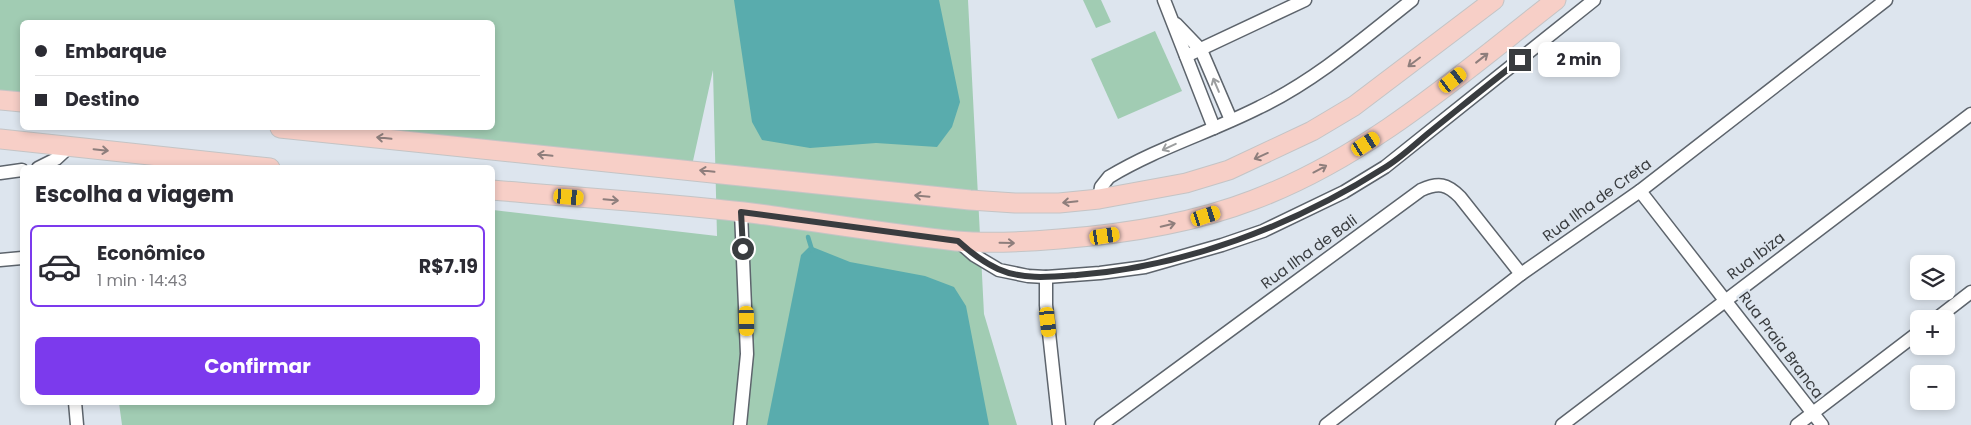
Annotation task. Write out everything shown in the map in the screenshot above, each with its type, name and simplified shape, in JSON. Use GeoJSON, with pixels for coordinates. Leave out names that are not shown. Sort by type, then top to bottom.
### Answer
{"type":"FeatureCollection","features":[{"type":"Feature","properties":{"kind":"main road"},"geometry":{"type":"LineString","coordinates":[[299,130],[951,199],[1015,203],[1059,203],[1099,200],[1186,183],[1229,170],[1267,154],[1312,131],[1354,106],[1494,0]]}},
{"type":"Feature","properties":{"kind":"main road"},"geometry":{"type":"LineString","coordinates":[[495,190],[741,212],[958,241],[1013,244],[1105,236],[1154,228],[1198,218],[1254,200],[1303,178],[1353,152],[1392,127],[1556,0]]}},
{"type":"Feature","properties":{"kind":"main road"},"geometry":{"type":"LineString","coordinates":[[0,100],[20,102]]}},
{"type":"Feature","properties":{"kind":"main road"},"geometry":{"type":"LineString","coordinates":[[0,139],[243,165]]}},
{"type":"Feature","properties":{"kind":"street"},"geometry":{"type":"LineString","coordinates":[[1164,0],[1214,128]]}},
{"type":"Feature","properties":{"kind":"street"},"geometry":{"type":"LineString","coordinates":[[1186,56],[1305,0]]}},
{"type":"Feature","properties":{"kind":"street"},"geometry":{"type":"LineString","coordinates":[[1099,200],[1101,187],[1109,177],[1172,146],[1262,106],[1307,79],[1361,41],[1412,0]]}},
{"type":"Feature","properties":{"kind":"street"},"geometry":{"type":"LineString","coordinates":[[958,241],[974,255],[999,270],[1028,276],[1046,277],[1145,267],[1263,231],[1320,204],[1386,167],[1594,0]]}},
{"type":"Feature","properties":{"kind":"street","name":"Rua Ilha de Creta"},"geometry":{"type":"LineString","coordinates":[[1326,425],[1521,274],[1640,191],[1886,0]]}},
{"type":"Feature","properties":{"kind":"street"},"geometry":{"type":"LineString","coordinates":[[1173,20],[1201,50],[1231,120]]}},
{"type":"Feature","properties":{"kind":"street","name":"Rua Ibiza"},"geometry":{"type":"LineString","coordinates":[[1562,425],[1971,114]]}},
{"type":"Feature","properties":{"kind":"street"},"geometry":{"type":"LineString","coordinates":[[44,165],[56,159],[70,146]]}},
{"type":"Feature","properties":{"kind":"street"},"geometry":{"type":"LineString","coordinates":[[0,173],[20,170]]}},
{"type":"Feature","properties":{"kind":"street","name":"Rua Ilha de Bali"},"geometry":{"type":"LineString","coordinates":[[1101,425],[1429,186],[1437,185],[1451,188],[1521,274]]}},
{"type":"Feature","properties":{"kind":"street","name":"Rua Praia Branca"},"geometry":{"type":"LineString","coordinates":[[1640,191],[1726,299],[1822,425]]}},
{"type":"Feature","properties":{"kind":"street"},"geometry":{"type":"LineString","coordinates":[[740,425],[748,354],[741,212]]}},
{"type":"Feature","properties":{"kind":"street"},"geometry":{"type":"LineString","coordinates":[[0,260],[20,258]]}},
{"type":"Feature","properties":{"kind":"street"},"geometry":{"type":"LineString","coordinates":[[1046,277],[1046,305],[1059,425]]}},
{"type":"Feature","properties":{"kind":"street"},"geometry":{"type":"LineString","coordinates":[[1948,310],[1971,292]]}},
{"type":"Feature","properties":{"kind":"street"},"geometry":{"type":"LineString","coordinates":[[1797,425],[1910,339]]}},
{"type":"Feature","properties":{"kind":"street"},"geometry":{"type":"LineString","coordinates":[[75,405],[77,425]]}},
{"type":"Feature","properties":{"kind":"green space"},"geometry":{"type":"Polygon","coordinates":[[[0,0],[968,0],[984,314],[1017,425],[122,425],[119,405],[495,405],[495,210],[717,236],[713,70],[691,170],[292,130],[495,130],[495,20],[20,20],[20,102],[0,100],[0,0]]]}},
{"type":"Feature","properties":{"kind":"green space"},"geometry":{"type":"Polygon","coordinates":[[[1083,0],[1101,0],[1111,22],[1096,28],[1083,0]]]}},
{"type":"Feature","properties":{"kind":"green space"},"geometry":{"type":"Polygon","coordinates":[[[1155,31],[1182,91],[1118,119],[1091,59],[1155,31]]]}},
{"type":"Feature","properties":{"kind":"water"},"geometry":{"type":"Polygon","coordinates":[[[734,0],[939,0],[960,102],[952,127],[937,147],[876,143],[810,148],[762,140],[752,122],[734,0]]]}},
{"type":"Feature","properties":{"kind":"water"},"geometry":{"type":"Polygon","coordinates":[[[810,246],[850,262],[925,276],[954,287],[966,306],[989,425],[767,425],[801,255],[810,246]]]}},
{"type":"Feature","properties":{"kind":"waterway"},"geometry":{"type":"LineString","coordinates":[[808,237],[812,250]]}},
{"type":"Feature","properties":{"kind":"route"},"geometry":{"type":"LineString","coordinates":[[743,249],[741,212],[958,241],[974,255],[999,270],[1028,276],[1046,277],[1100,273],[1145,267],[1263,231],[1344,192],[1386,167],[1520,60]]}}]}
